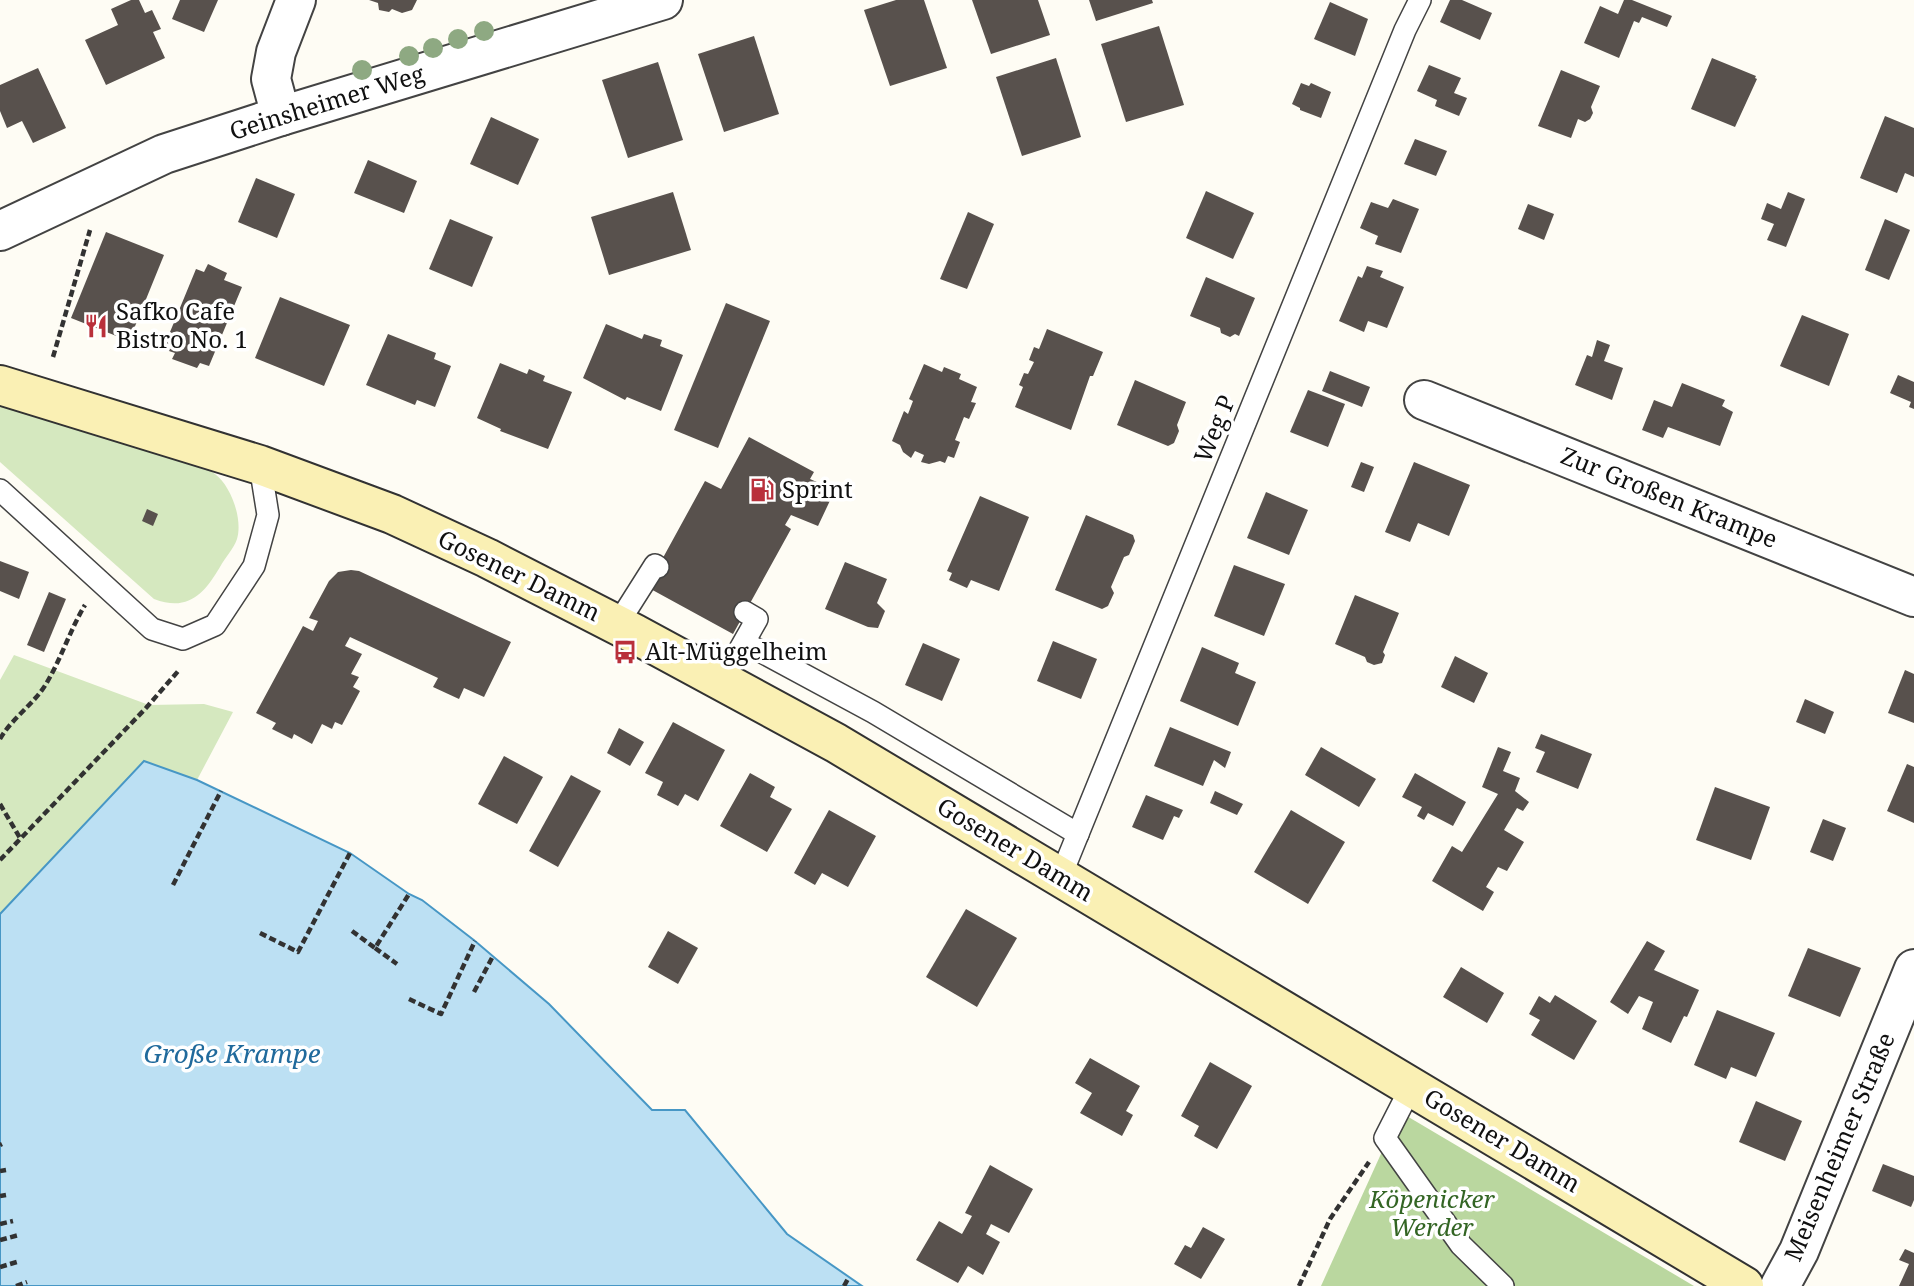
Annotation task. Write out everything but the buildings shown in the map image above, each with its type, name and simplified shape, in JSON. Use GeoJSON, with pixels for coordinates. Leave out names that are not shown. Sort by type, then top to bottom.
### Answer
{"type":"FeatureCollection","features":[{"type":"Feature","properties":{"kind":"main road","name":"Gosener Damm"},"geometry":{"type":"LineString","coordinates":[[0,385],[260,465],[392,514],[486,558],[617,625],[836,743],[1744,1286]]}},
{"type":"Feature","properties":{"kind":"street"},"geometry":{"type":"LineString","coordinates":[[281,116],[271,79],[276,52],[296,0]]}},
{"type":"Feature","properties":{"kind":"street","name":"Geinsheimer Weg"},"geometry":{"type":"LineString","coordinates":[[0,231],[164,154],[663,0]]}},
{"type":"Feature","properties":{"kind":"street","name":"Zur Großen Krampe"},"geometry":{"type":"LineString","coordinates":[[1424,400],[1914,597]]}},
{"type":"Feature","properties":{"kind":"street","name":"Meisenheimer Straße"},"geometry":{"type":"LineString","coordinates":[[1780,1286],[1799,1251],[1914,969]]}},
{"type":"Feature","properties":{"kind":"lane","name":"Weg P"},"geometry":{"type":"LineString","coordinates":[[1060,878],[1420,0]]}},
{"type":"Feature","properties":{"kind":"lane"},"geometry":{"type":"LineString","coordinates":[[0,490],[152,629],[183,639],[215,625],[254,566],[268,515],[260,465]]}},
{"type":"Feature","properties":{"kind":"lane"},"geometry":{"type":"LineString","coordinates":[[617,625],[654,565],[658,567]]}},
{"type":"Feature","properties":{"kind":"lane"},"geometry":{"type":"LineString","coordinates":[[722,681],[757,619],[745,612]]}},
{"type":"Feature","properties":{"kind":"lane"},"geometry":{"type":"LineString","coordinates":[[745,642],[873,712],[1078,834]]}},
{"type":"Feature","properties":{"kind":"lane"},"geometry":{"type":"LineString","coordinates":[[1411,1087],[1385,1138],[1461,1245],[1503,1286]]}},
{"type":"Feature","properties":{"kind":"path"},"geometry":{"type":"LineString","coordinates":[[53,357],[97,208],[89,189]]}},
{"type":"Feature","properties":{"kind":"path"},"geometry":{"type":"LineString","coordinates":[[0,739],[7,727],[46,685],[85,604]]}},
{"type":"Feature","properties":{"kind":"path"},"geometry":{"type":"LineString","coordinates":[[0,860],[180,669]]}},
{"type":"Feature","properties":{"kind":"path"},"geometry":{"type":"LineString","coordinates":[[173,884],[221,791]]}},
{"type":"Feature","properties":{"kind":"path"},"geometry":{"type":"LineString","coordinates":[[0,804],[20,838]]}},
{"type":"Feature","properties":{"kind":"path"},"geometry":{"type":"LineString","coordinates":[[260,933],[298,952],[350,853]]}},
{"type":"Feature","properties":{"kind":"path"},"geometry":{"type":"LineString","coordinates":[[375,948],[409,894]]}},
{"type":"Feature","properties":{"kind":"path"},"geometry":{"type":"LineString","coordinates":[[352,930],[397,964]]}},
{"type":"Feature","properties":{"kind":"path"},"geometry":{"type":"LineString","coordinates":[[409,999],[441,1014],[475,941]]}},
{"type":"Feature","properties":{"kind":"path"},"geometry":{"type":"LineString","coordinates":[[474,992],[493,956]]}},
{"type":"Feature","properties":{"kind":"path"},"geometry":{"type":"LineString","coordinates":[[1299,1286],[1330,1219],[1385,1138]]}},
{"type":"Feature","properties":{"kind":"path"},"geometry":{"type":"LineString","coordinates":[[0,1224],[13,1221]]}},
{"type":"Feature","properties":{"kind":"path"},"geometry":{"type":"LineString","coordinates":[[0,1240],[19,1235]]}},
{"type":"Feature","properties":{"kind":"path"},"geometry":{"type":"LineString","coordinates":[[0,1267],[20,1261]]}},
{"type":"Feature","properties":{"kind":"path"},"geometry":{"type":"LineString","coordinates":[[844,1286],[849,1277]]}},
{"type":"Feature","properties":{"kind":"path"},"geometry":{"type":"LineString","coordinates":[[16,1286],[27,1282]]}},
{"type":"Feature","properties":{"kind":"green space"},"geometry":{"type":"Polygon","coordinates":[[[0,404],[196,462],[221,479],[231,495],[237,513],[238,531],[234,546],[208,585],[186,602],[154,599],[0,462],[0,404]]]}},
{"type":"Feature","properties":{"kind":"green space"},"geometry":{"type":"Polygon","coordinates":[[[14,655],[149,705],[204,704],[233,712],[197,780],[143,762],[0,914],[0,680],[14,655]]]}},
{"type":"Feature","properties":{"kind":"green space","name":"Köpenicker Werder"},"geometry":{"type":"Polygon","coordinates":[[[1400,1112],[1694,1286],[1321,1286],[1400,1112]]]}},
{"type":"Feature","properties":{"kind":"water","name":"Große Krampe"},"geometry":{"type":"Polygon","coordinates":[[[144,761],[197,780],[350,853],[422,900],[549,1004],[652,1110],[685,1110],[787,1234],[862,1286],[0,1286],[0,914],[144,761]]]}},
{"type":"Feature","properties":{"kind":"place","name":"Safko Cafe Bistro No. 1"},"geometry":{"type":"Point","coordinates":[96,326]}},
{"type":"Feature","properties":{"kind":"place","name":"Sprint"},"geometry":{"type":"Point","coordinates":[762,490]}},
{"type":"Feature","properties":{"kind":"place","name":"Alt-Müggelheim"},"geometry":{"type":"Point","coordinates":[625,652]}}]}
